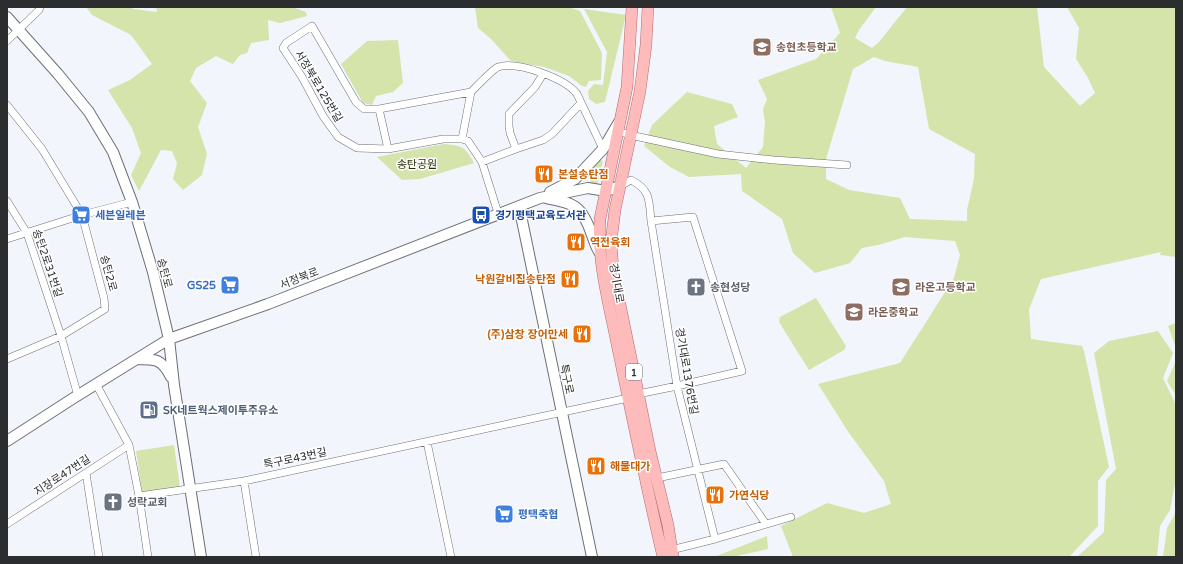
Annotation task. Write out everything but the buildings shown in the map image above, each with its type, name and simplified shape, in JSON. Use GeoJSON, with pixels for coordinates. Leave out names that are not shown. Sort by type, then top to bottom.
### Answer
{"type":"FeatureCollection","features":[{"type":"Feature","properties":{"kind":"main road","name":"경기대로"},"geometry":{"type":"LineString","coordinates":[[632,7],[627,87],[600,219],[598,238],[600,254],[633,396],[665,555]]}},
{"type":"Feature","properties":{"kind":"main road","name":"경기대로"},"geometry":{"type":"LineString","coordinates":[[648,7],[646,45],[640,90],[615,210],[611,242],[633,396],[657,478],[668,525],[665,555]]}},
{"type":"Feature","properties":{"kind":"street"},"geometry":{"type":"LineString","coordinates":[[7,41],[39,10],[40,7]]}},
{"type":"Feature","properties":{"kind":"street","name":"송탄로"},"geometry":{"type":"LineString","coordinates":[[7,17],[89,112],[113,152],[132,202],[153,272],[169,339],[174,385],[201,557]]}},
{"type":"Feature","properties":{"kind":"street","name":"서정북로125번길"},"geometry":{"type":"LineString","coordinates":[[462,139],[443,139],[388,149],[357,148],[338,137],[322,116],[302,77],[283,48],[286,43],[312,26],[356,102],[364,109],[379,109],[471,92]]}},
{"type":"Feature","properties":{"kind":"street"},"geometry":{"type":"LineString","coordinates":[[498,213],[482,162],[468,141],[462,139],[471,92],[497,67],[516,66],[543,74],[572,88],[581,103],[603,149]]}},
{"type":"Feature","properties":{"kind":"street"},"geometry":{"type":"LineString","coordinates":[[516,149],[508,126],[509,114],[535,87],[543,74]]}},
{"type":"Feature","properties":{"kind":"street"},"geometry":{"type":"LineString","coordinates":[[482,162],[543,140],[552,134],[581,103]]}},
{"type":"Feature","properties":{"kind":"street","name":"송탄2로"},"geometry":{"type":"LineString","coordinates":[[7,105],[42,148],[82,215],[104,298],[105,309],[61,336],[7,358]]}},
{"type":"Feature","properties":{"kind":"street"},"geometry":{"type":"LineString","coordinates":[[379,109],[388,149]]}},
{"type":"Feature","properties":{"kind":"street"},"geometry":{"type":"LineString","coordinates":[[540,198],[575,179],[603,149],[621,119]]}},
{"type":"Feature","properties":{"kind":"street"},"geometry":{"type":"LineString","coordinates":[[618,131],[630,135],[718,154],[774,160],[847,165]]}},
{"type":"Feature","properties":{"kind":"street","name":"경기대로1376번길"},"geometry":{"type":"LineString","coordinates":[[620,186],[631,180],[640,184],[648,195],[677,386],[715,539]]}},
{"type":"Feature","properties":{"kind":"street","name":"서정북로"},"geometry":{"type":"LineString","coordinates":[[7,441],[169,339],[268,304],[498,213],[540,198],[588,188],[606,190],[620,186]]}},
{"type":"Feature","properties":{"kind":"street"},"geometry":{"type":"LineString","coordinates":[[540,198],[567,202],[581,211],[590,227],[600,254]]}},
{"type":"Feature","properties":{"kind":"street","name":"송탄2로31번길"},"geometry":{"type":"LineString","coordinates":[[7,201],[27,233],[61,336]]}},
{"type":"Feature","properties":{"kind":"street"},"geometry":{"type":"LineString","coordinates":[[7,239],[82,215],[132,202]]}},
{"type":"Feature","properties":{"kind":"street","name":"특구로"},"geometry":{"type":"LineString","coordinates":[[519,206],[592,557]]}},
{"type":"Feature","properties":{"kind":"street","name":"특구로43번길"},"geometry":{"type":"LineString","coordinates":[[139,496],[244,481],[561,413],[742,370],[693,217],[651,221]]}},
{"type":"Feature","properties":{"kind":"street"},"geometry":{"type":"LineString","coordinates":[[61,336],[78,396]]}},
{"type":"Feature","properties":{"kind":"street"},"geometry":{"type":"LineString","coordinates":[[137,359],[154,359],[165,365],[174,385]]}},
{"type":"Feature","properties":{"kind":"street"},"geometry":{"type":"LineString","coordinates":[[96,384],[129,445],[139,496],[148,557]]}},
{"type":"Feature","properties":{"kind":"street"},"geometry":{"type":"LineString","coordinates":[[427,442],[452,557]]}},
{"type":"Feature","properties":{"kind":"street","name":"지장로47번길"},"geometry":{"type":"LineString","coordinates":[[7,524],[129,445]]}},
{"type":"Feature","properties":{"kind":"street"},"geometry":{"type":"LineString","coordinates":[[657,478],[724,464],[766,524]]}},
{"type":"Feature","properties":{"kind":"street"},"geometry":{"type":"LineString","coordinates":[[86,473],[99,557]]}},
{"type":"Feature","properties":{"kind":"street"},"geometry":{"type":"LineString","coordinates":[[244,481],[256,557]]}},
{"type":"Feature","properties":{"kind":"street"},"geometry":{"type":"LineString","coordinates":[[665,555],[791,517]]}},
{"type":"Feature","properties":{"kind":"green space"},"geometry":{"type":"Polygon","coordinates":[[[86,7],[129,7],[157,12],[156,7],[292,7],[306,12],[307,16],[280,23],[268,20],[269,40],[251,43],[247,53],[240,55],[233,64],[216,56],[196,68],[190,81],[207,103],[198,127],[207,154],[202,175],[183,190],[173,179],[177,163],[172,151],[161,150],[139,191],[131,175],[141,153],[132,128],[108,90],[130,80],[152,64],[131,35],[92,15],[86,7]]]}},
{"type":"Feature","properties":{"kind":"green space"},"geometry":{"type":"Polygon","coordinates":[[[475,7],[569,7],[580,11],[602,53],[601,80],[589,81],[586,87],[582,86],[569,76],[544,67],[511,61],[491,39],[478,28],[475,7]]]}},
{"type":"Feature","properties":{"kind":"green space"},"geometry":{"type":"Polygon","coordinates":[[[831,7],[876,7],[855,38],[872,48],[879,42],[907,7],[1037,7],[1044,67],[1080,106],[1095,93],[1088,78],[1076,59],[1079,28],[1067,7],[1176,7],[1176,257],[1160,255],[1161,252],[1041,279],[1029,309],[1031,339],[1082,346],[1109,467],[1098,481],[1098,526],[1069,557],[793,557],[781,526],[827,503],[864,513],[891,504],[884,481],[847,430],[818,384],[900,363],[954,278],[960,255],[955,241],[905,237],[862,248],[850,263],[815,273],[793,253],[782,219],[742,191],[741,174],[689,177],[670,167],[644,146],[652,125],[687,92],[732,104],[738,117],[714,126],[717,144],[746,168],[763,147],[765,122],[763,109],[767,99],[758,80],[816,59],[840,33],[831,7]],[[874,57],[853,69],[826,159],[826,179],[849,190],[900,198],[910,219],[967,221],[967,210],[974,179],[975,154],[929,129],[918,67],[885,61],[874,57]]]}},
{"type":"Feature","properties":{"kind":"green space"},"geometry":{"type":"Polygon","coordinates":[[[584,9],[626,15],[605,102],[596,104],[589,99],[588,91],[594,84],[603,85],[607,52],[584,9]]]}},
{"type":"Feature","properties":{"kind":"green space"},"geometry":{"type":"Polygon","coordinates":[[[398,40],[403,83],[393,92],[376,96],[372,105],[363,103],[341,64],[367,41],[398,40]]]}},
{"type":"Feature","properties":{"kind":"green space","name":"송탄공원"},"geometry":{"type":"Polygon","coordinates":[[[444,144],[459,146],[468,153],[474,163],[420,179],[402,180],[377,157],[444,144]]]}},
{"type":"Feature","properties":{"kind":"green space"},"geometry":{"type":"Polygon","coordinates":[[[600,160],[603,161],[597,185],[593,185],[585,174],[600,160]]]}},
{"type":"Feature","properties":{"kind":"green space"},"geometry":{"type":"Polygon","coordinates":[[[816,298],[846,346],[844,350],[809,370],[779,322],[780,317],[816,298]]]}},
{"type":"Feature","properties":{"kind":"green space"},"geometry":{"type":"Polygon","coordinates":[[[1176,323],[1176,348],[1168,326],[1176,323]]]}},
{"type":"Feature","properties":{"kind":"green space"},"geometry":{"type":"Polygon","coordinates":[[[1158,331],[1173,353],[1163,378],[1176,405],[1176,478],[1170,510],[1160,526],[1157,557],[1077,557],[1104,532],[1106,480],[1116,469],[1094,353],[1109,341],[1158,331]]]}},
{"type":"Feature","properties":{"kind":"green space"},"geometry":{"type":"Polygon","coordinates":[[[1176,361],[1176,395],[1167,381],[1176,361]]]}},
{"type":"Feature","properties":{"kind":"green space"},"geometry":{"type":"Polygon","coordinates":[[[174,445],[180,487],[142,492],[136,451],[174,445]]]}},
{"type":"Feature","properties":{"kind":"green space"},"geometry":{"type":"Polygon","coordinates":[[[1176,508],[1176,557],[1163,557],[1167,528],[1174,516],[1176,508]]]}},
{"type":"Feature","properties":{"kind":"green space"},"geometry":{"type":"Polygon","coordinates":[[[767,536],[768,549],[732,557],[714,557],[767,536]]]}},
{"type":"Feature","properties":{"kind":"place","name":"송현초등학교"},"geometry":{"type":"Point","coordinates":[762,47]}},
{"type":"Feature","properties":{"kind":"place","name":"본설송탄점"},"geometry":{"type":"Point","coordinates":[544,174]}},
{"type":"Feature","properties":{"kind":"place","name":"세븐일레븐"},"geometry":{"type":"Point","coordinates":[81,215]}},
{"type":"Feature","properties":{"kind":"place","name":"경기평택교육도서관"},"geometry":{"type":"Point","coordinates":[481,215]}},
{"type":"Feature","properties":{"kind":"place","name":"역전육회"},"geometry":{"type":"Point","coordinates":[576,242]}},
{"type":"Feature","properties":{"kind":"place","name":"낙원갈비집송탄점"},"geometry":{"type":"Point","coordinates":[570,279]}},
{"type":"Feature","properties":{"kind":"place","name":"GS25"},"geometry":{"type":"Point","coordinates":[230,285]}},
{"type":"Feature","properties":{"kind":"place","name":"송현성당"},"geometry":{"type":"Point","coordinates":[696,287]}},
{"type":"Feature","properties":{"kind":"place","name":"라온고등학교"},"geometry":{"type":"Point","coordinates":[901,287]}},
{"type":"Feature","properties":{"kind":"place","name":"라온중학교"},"geometry":{"type":"Point","coordinates":[854,312]}},
{"type":"Feature","properties":{"kind":"place","name":"(주)삼창 장어만세"},"geometry":{"type":"Point","coordinates":[582,334]}},
{"type":"Feature","properties":{"kind":"place","name":"SK네트웍스제이투주유소"},"geometry":{"type":"Point","coordinates":[149,410]}},
{"type":"Feature","properties":{"kind":"place","name":"해물대가"},"geometry":{"type":"Point","coordinates":[596,466]}},
{"type":"Feature","properties":{"kind":"place","name":"가연식당"},"geometry":{"type":"Point","coordinates":[715,495]}},
{"type":"Feature","properties":{"kind":"place","name":"성락교회"},"geometry":{"type":"Point","coordinates":[113,502]}},
{"type":"Feature","properties":{"kind":"place","name":"평택축협"},"geometry":{"type":"Point","coordinates":[504,514]}}]}
